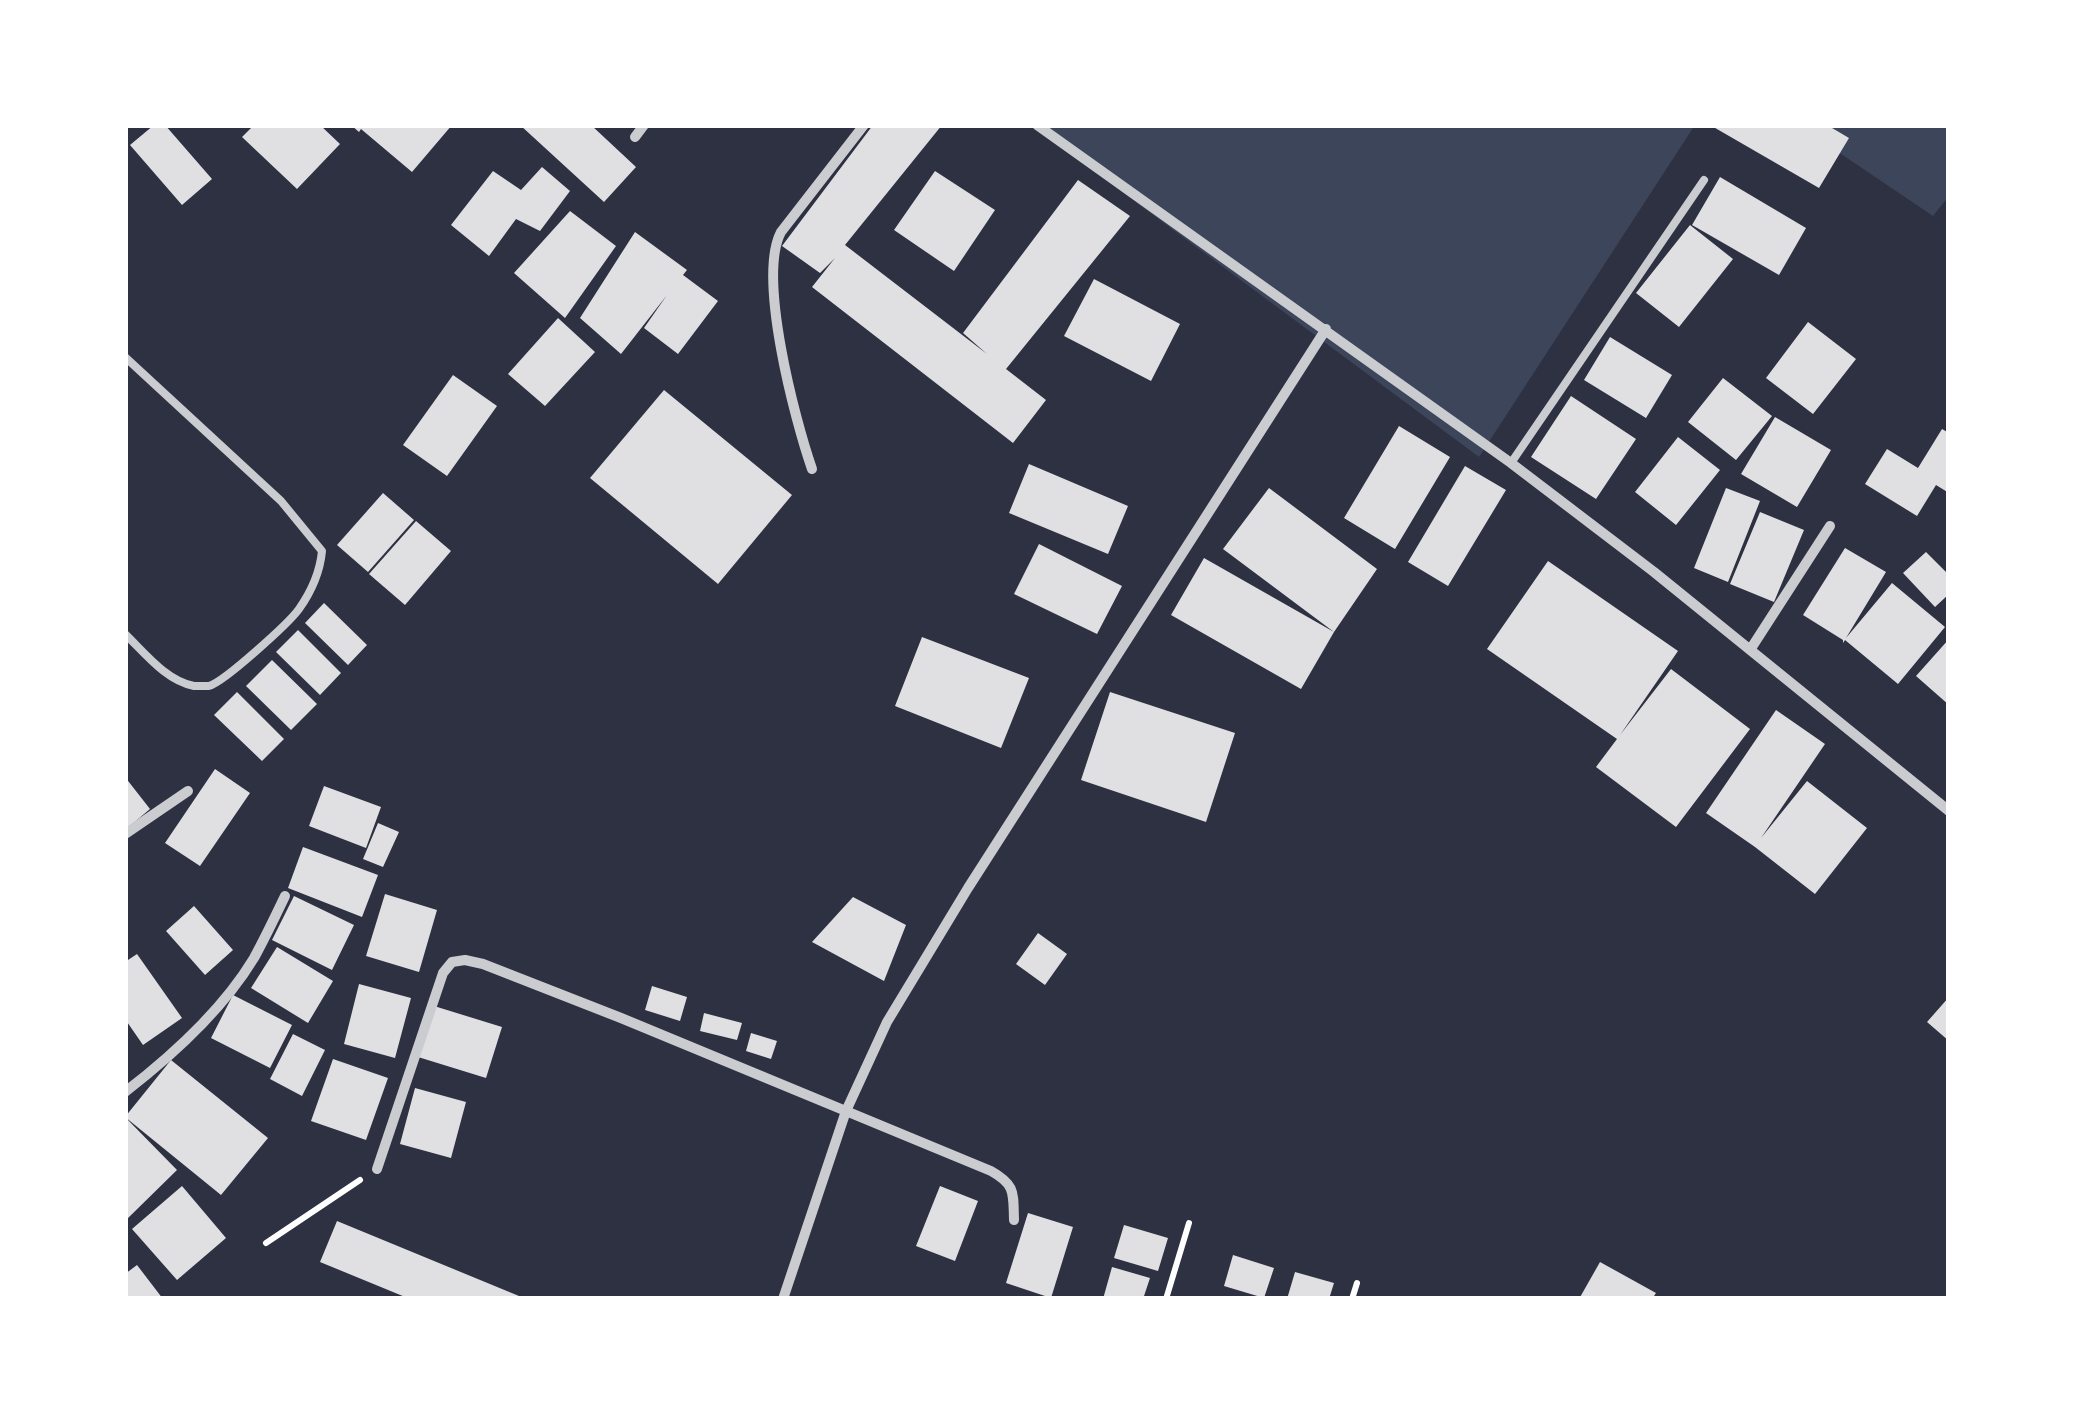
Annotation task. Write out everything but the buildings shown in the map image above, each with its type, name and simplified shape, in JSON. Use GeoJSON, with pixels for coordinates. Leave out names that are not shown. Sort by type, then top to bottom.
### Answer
{"type":"FeatureCollection","features":[{"type":"Feature","properties":{"kind":"street"},"geometry":{"type":"LineString","coordinates":[[634,137],[644,125]]}},
{"type":"Feature","properties":{"kind":"street"},"geometry":{"type":"LineString","coordinates":[[812,469],[786,377],[773,255],[781,232],[864,125]]}},
{"type":"Feature","properties":{"kind":"street"},"geometry":{"type":"LineString","coordinates":[[1037,125],[1511,463],[1949,811]]}},
{"type":"Feature","properties":{"kind":"street"},"geometry":{"type":"LineString","coordinates":[[783,1299],[846,1111],[887,1022],[968,888],[1326,329]]}},
{"type":"Feature","properties":{"kind":"street"},"geometry":{"type":"LineString","coordinates":[[1750,650],[1830,526]]}},
{"type":"Feature","properties":{"kind":"street"},"geometry":{"type":"LineString","coordinates":[[125,834],[188,791]]}},
{"type":"Feature","properties":{"kind":"street"},"geometry":{"type":"LineString","coordinates":[[125,1092],[163,1063],[224,998],[252,961],[285,896]]}},
{"type":"Feature","properties":{"kind":"street"},"geometry":{"type":"LineString","coordinates":[[376,1169],[443,972],[452,962],[465,960],[622,1018],[991,1171],[1010,1184],[1014,1220]]}},
{"type":"Feature","properties":{"kind":"lane"},"geometry":{"type":"LineString","coordinates":[[1511,463],[1704,180]]}},
{"type":"Feature","properties":{"kind":"lane"},"geometry":{"type":"LineString","coordinates":[[125,357],[281,501],[322,551],[316,580],[298,611],[228,676],[208,686],[178,681],[125,634]]}},
{"type":"Feature","properties":{"kind":"path"},"geometry":{"type":"LineString","coordinates":[[266,1243],[376,1169]]}},
{"type":"Feature","properties":{"kind":"path"},"geometry":{"type":"LineString","coordinates":[[1166,1299],[1189,1222]]}},
{"type":"Feature","properties":{"kind":"path"},"geometry":{"type":"LineString","coordinates":[[1352,1299],[1357,1283]]}},
{"type":"Feature","properties":{"kind":"shaded area"},"geometry":{"type":"Polygon","coordinates":[[[1032,125],[1695,125],[1479,457],[1032,125]]]}},
{"type":"Feature","properties":{"kind":"shaded area"},"geometry":{"type":"Polygon","coordinates":[[[1798,125],[1949,125],[1949,196],[1933,216],[1798,125]]]}}]}
